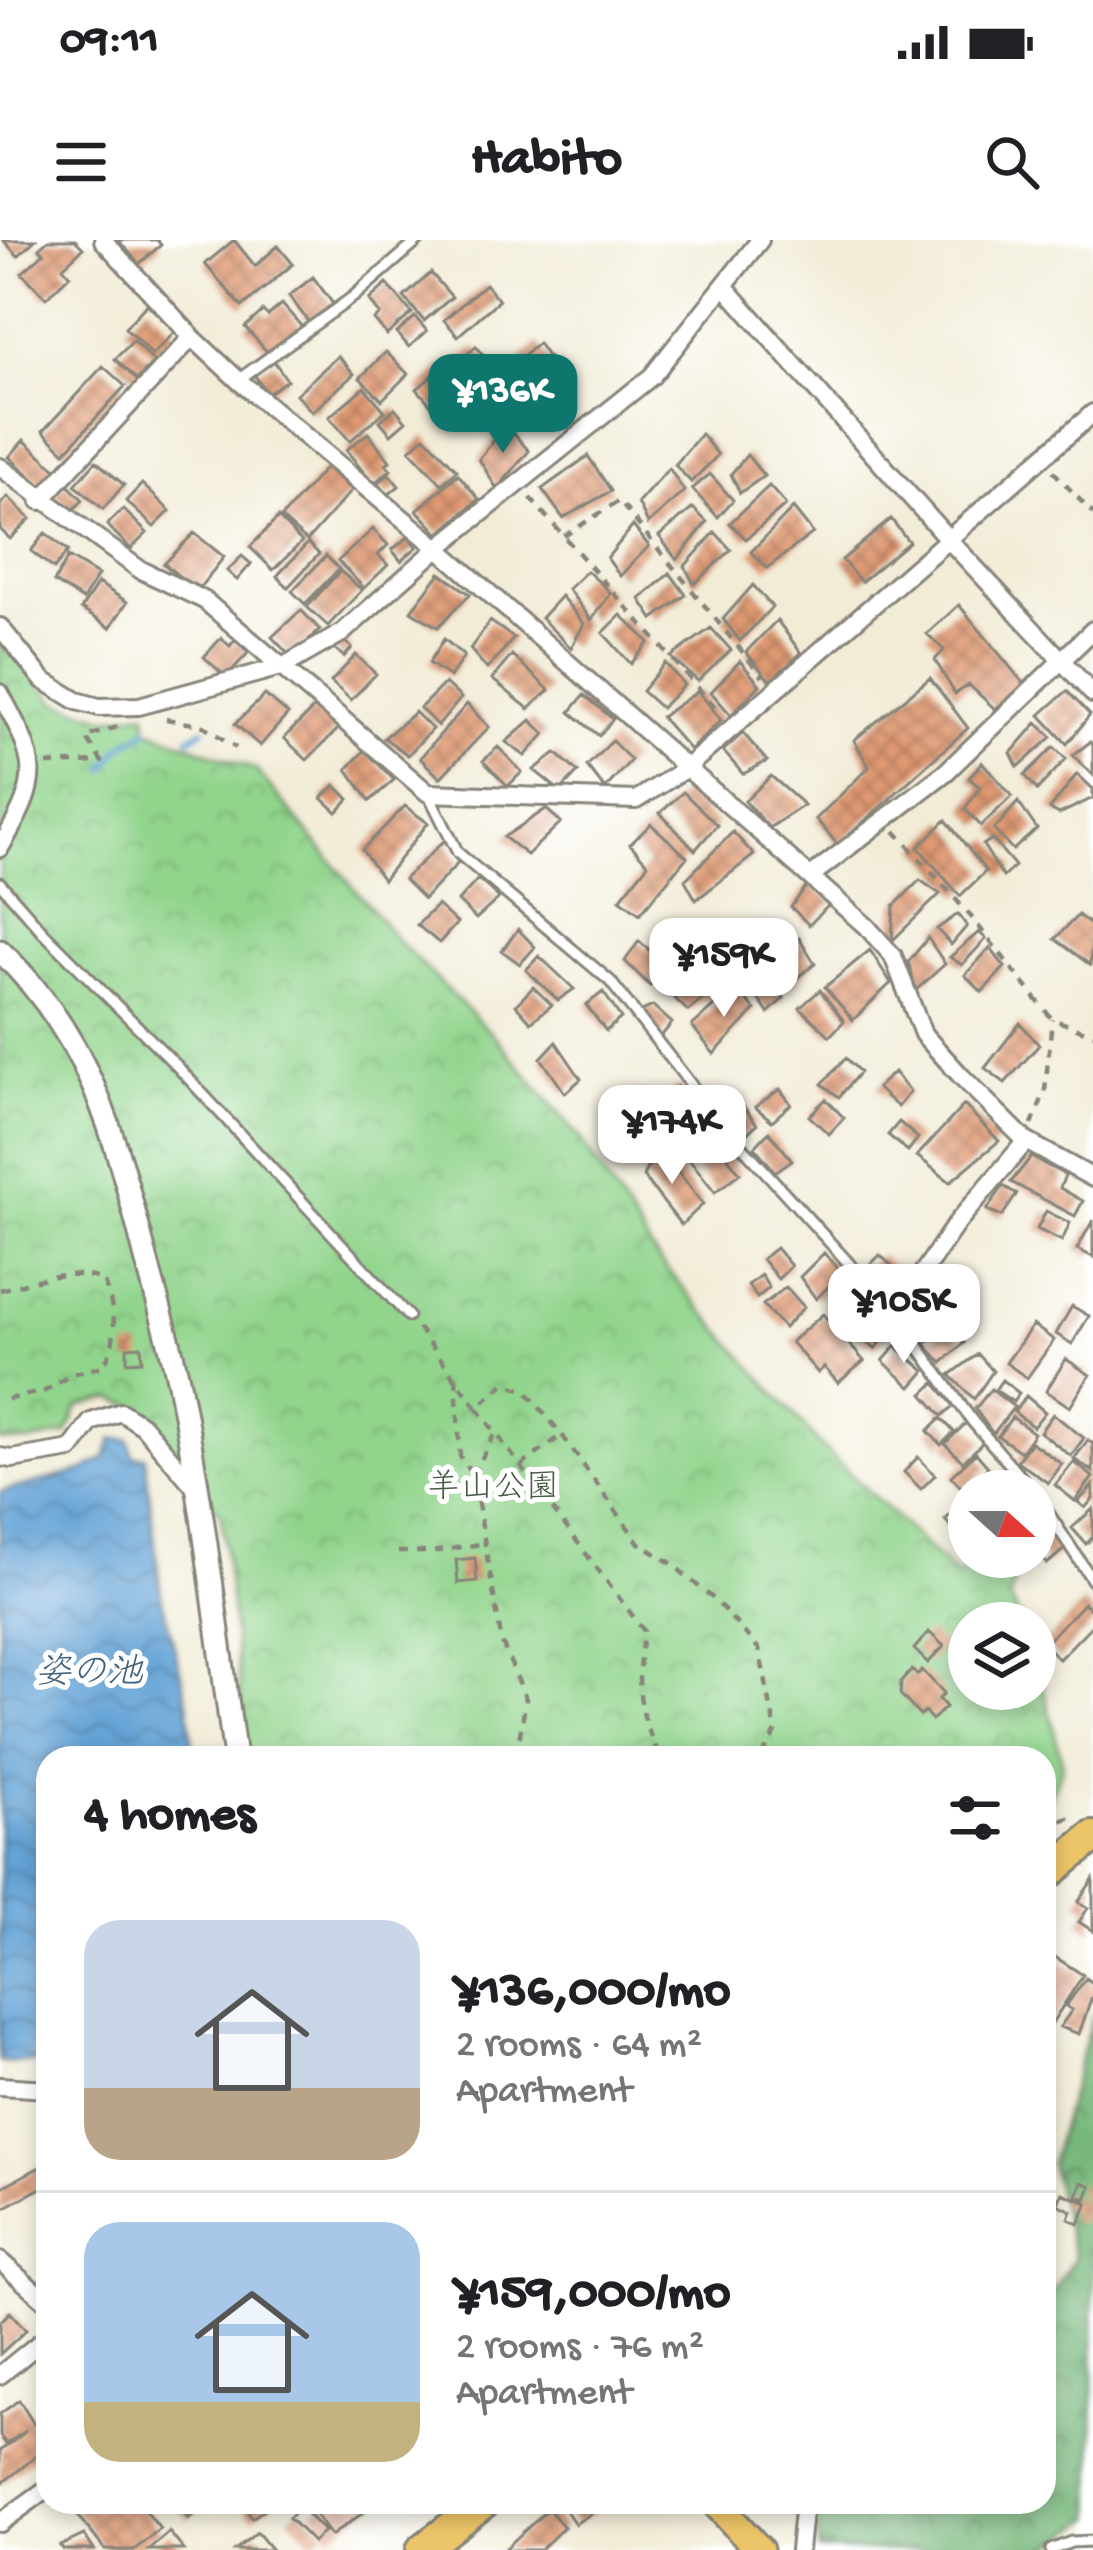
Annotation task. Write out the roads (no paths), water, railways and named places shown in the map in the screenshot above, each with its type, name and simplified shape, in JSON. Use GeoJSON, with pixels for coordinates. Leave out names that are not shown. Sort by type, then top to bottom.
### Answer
{"type":"FeatureCollection","features":[{"type":"Feature","properties":{"kind":"highway"},"geometry":{"type":"LineString","coordinates":[[1056,1867],[1093,1837]]}},
{"type":"Feature","properties":{"kind":"highway"},"geometry":{"type":"LineString","coordinates":[[422,2550],[468,2514]]}},
{"type":"Feature","properties":{"kind":"main road"},"geometry":{"type":"LineString","coordinates":[[726,2514],[759,2550]]}},
{"type":"Feature","properties":{"kind":"street"},"geometry":{"type":"LineString","coordinates":[[103,240],[192,338],[238,380],[439,548],[685,769],[812,875],[893,956],[923,1034],[1026,1141],[1093,1178]]}},
{"type":"Feature","properties":{"kind":"street"},"geometry":{"type":"LineString","coordinates":[[0,627],[43,680],[77,701],[99,707],[139,706],[284,666],[342,633],[652,376],[760,240]]}},
{"type":"Feature","properties":{"kind":"street"},"geometry":{"type":"LineString","coordinates":[[726,288],[1093,694]]}},
{"type":"Feature","properties":{"kind":"street"},"geometry":{"type":"LineString","coordinates":[[40,501],[192,338]]}},
{"type":"Feature","properties":{"kind":"street"},"geometry":{"type":"LineString","coordinates":[[0,467],[40,501],[139,569],[203,600],[428,793],[637,800],[685,769],[1093,413]]}},
{"type":"Feature","properties":{"kind":"street"},"geometry":{"type":"LineString","coordinates":[[812,875],[946,772],[1093,630]]}},
{"type":"Feature","properties":{"kind":"street"},"geometry":{"type":"LineString","coordinates":[[0,693],[32,761],[33,778],[21,812],[0,848]]}},
{"type":"Feature","properties":{"kind":"street"},"geometry":{"type":"LineString","coordinates":[[0,951],[37,986],[77,1047],[121,1160],[179,1383],[200,1492],[233,1746]]}},
{"type":"Feature","properties":{"kind":"street"},"geometry":{"type":"LineString","coordinates":[[895,1314],[956,1224],[1026,1141]]}},
{"type":"Feature","properties":{"kind":"street"},"geometry":{"type":"LineString","coordinates":[[0,1457],[71,1449],[91,1422],[121,1412],[143,1426],[200,1492]]}},
{"type":"Feature","properties":{"kind":"street"},"geometry":{"type":"LineString","coordinates":[[0,2086],[36,2088]]}},
{"type":"Feature","properties":{"kind":"street"},"geometry":{"type":"LineString","coordinates":[[0,2261],[36,2292]]}},
{"type":"Feature","properties":{"kind":"street"},"geometry":{"type":"LineString","coordinates":[[0,2375],[36,2346]]}},
{"type":"Feature","properties":{"kind":"street"},"geometry":{"type":"LineString","coordinates":[[0,2523],[36,2497]]}},
{"type":"Feature","properties":{"kind":"street"},"geometry":{"type":"LineString","coordinates":[[799,2550],[803,2514]]}},
{"type":"Feature","properties":{"kind":"lane"},"geometry":{"type":"LineString","coordinates":[[238,380],[353,297],[419,240]]}},
{"type":"Feature","properties":{"kind":"lane"},"geometry":{"type":"LineString","coordinates":[[428,793],[458,853],[610,981],[721,1123],[895,1314],[973,1422],[1015,1470]]}},
{"type":"Feature","properties":{"kind":"lane"},"geometry":{"type":"LineString","coordinates":[[0,883],[408,1316]]}},
{"type":"Feature","properties":{"kind":"lane"},"geometry":{"type":"LineString","coordinates":[[1056,1525],[1093,1581]]}},
{"type":"Feature","properties":{"kind":"lane"},"geometry":{"type":"LineString","coordinates":[[1051,2550],[1071,2542],[1093,2541]]}},
{"type":"Feature","properties":{"kind":"water","name":"姿の池"},"geometry":{"type":"Polygon","coordinates":[[[113,1439],[129,1439],[133,1456],[145,1456],[161,1595],[188,1702],[193,1746],[36,1746],[36,2062],[0,2062],[0,1492],[85,1470],[105,1458],[113,1439]]]}},
{"type":"Feature","properties":{"kind":"waterway"},"geometry":{"type":"LineString","coordinates":[[105,769],[120,747],[147,730]]}},
{"type":"Feature","properties":{"kind":"waterway"},"geometry":{"type":"LineString","coordinates":[[189,738],[203,730]]}},
{"type":"Feature","properties":{"kind":"park label","name":"羊山公園"},"geometry":{"type":"Point","coordinates":[493,1484]}}]}
